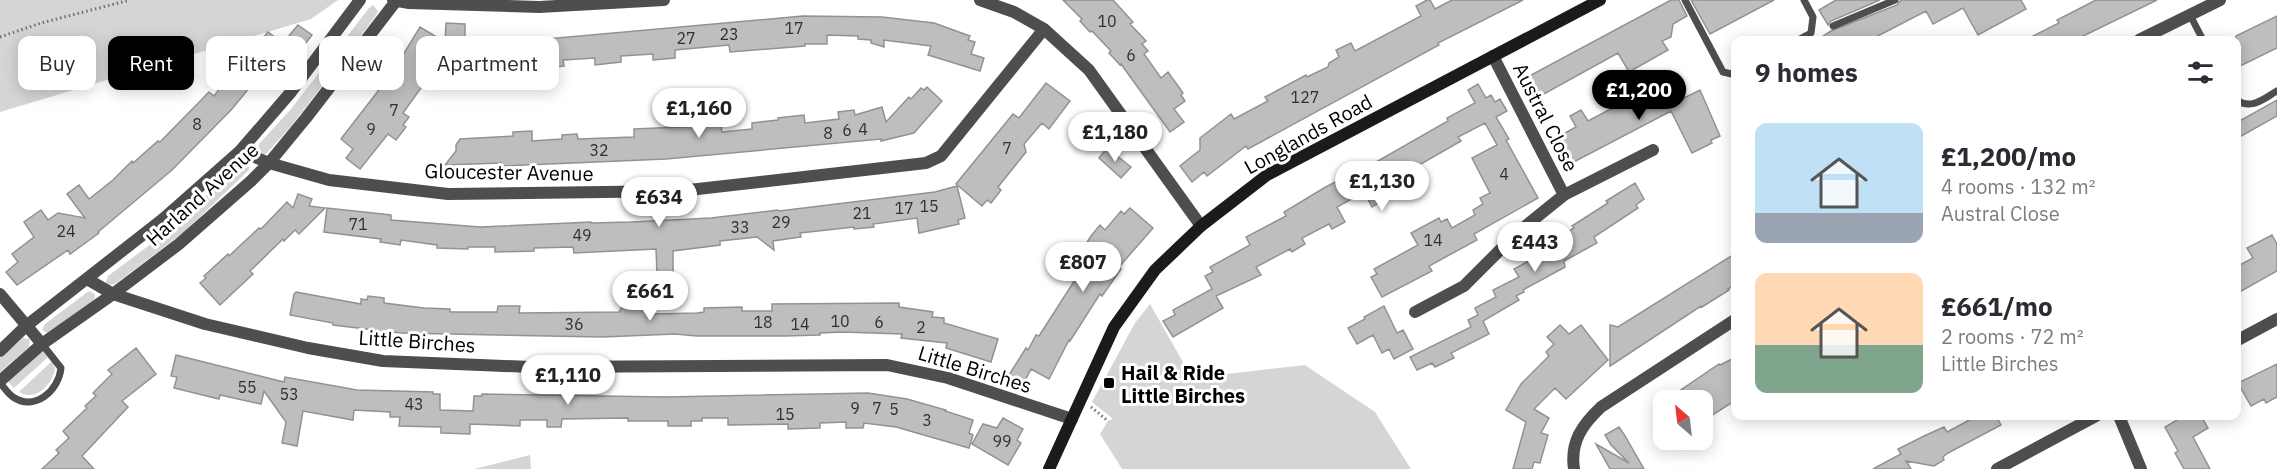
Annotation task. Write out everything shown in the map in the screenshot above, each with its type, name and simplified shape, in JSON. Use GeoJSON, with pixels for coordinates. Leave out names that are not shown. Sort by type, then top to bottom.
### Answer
{"type":"FeatureCollection","features":[{"type":"Feature","properties":{"kind":"street"},"geometry":{"type":"LineString","coordinates":[[394,0],[538,7],[664,0]]}},
{"type":"Feature","properties":{"kind":"street","name":"Harland Avenue"},"geometry":{"type":"LineString","coordinates":[[0,382],[42,344],[113,294],[202,224],[269,163],[306,118],[394,0]]}},
{"type":"Feature","properties":{"kind":"street"},"geometry":{"type":"LineString","coordinates":[[980,0],[1014,12],[1044,30],[1089,70],[1201,226]]}},
{"type":"Feature","properties":{"kind":"street","name":"Longlands Road"},"geometry":{"type":"LineString","coordinates":[[1049,469],[1114,327],[1155,270],[1201,226],[1267,175],[1600,0]]}},
{"type":"Feature","properties":{"kind":"street"},"geometry":{"type":"LineString","coordinates":[[2147,36],[2220,0]]}},
{"type":"Feature","properties":{"kind":"street","name":"Harland Avenue"},"geometry":{"type":"LineString","coordinates":[[0,351],[26,327],[163,219],[240,151],[291,92],[357,4]]}},
{"type":"Feature","properties":{"kind":"street","name":"Gloucester Avenue"},"geometry":{"type":"LineString","coordinates":[[240,151],[269,163],[328,180],[448,194],[680,191],[926,163],[941,156],[1044,30]]}},
{"type":"Feature","properties":{"kind":"street","name":"Austral Close"},"geometry":{"type":"LineString","coordinates":[[1493,56],[1564,195]]}},
{"type":"Feature","properties":{"kind":"street","name":"Austral Close"},"geometry":{"type":"LineString","coordinates":[[1415,312],[1464,286],[1517,233],[1564,195],[1653,150]]}},
{"type":"Feature","properties":{"kind":"street","name":"Little Birches"},"geometry":{"type":"LineString","coordinates":[[87,279],[113,294],[205,324],[308,348],[383,361],[530,367],[887,365],[948,378],[1071,420]]}},
{"type":"Feature","properties":{"kind":"street"},"geometry":{"type":"LineString","coordinates":[[0,294],[42,344]]}},
{"type":"Feature","properties":{"kind":"street"},"geometry":{"type":"LineString","coordinates":[[2241,338],[2277,319]]}},
{"type":"Feature","properties":{"kind":"street"},"geometry":{"type":"LineString","coordinates":[[1574,469],[1573,446],[1588,419],[1601,407],[1731,322]]}},
{"type":"Feature","properties":{"kind":"street"},"geometry":{"type":"LineString","coordinates":[[1997,469],[2089,420]]}},
{"type":"Feature","properties":{"kind":"street"},"geometry":{"type":"LineString","coordinates":[[2121,420],[2141,469]]}},
{"type":"Feature","properties":{"kind":"lane"},"geometry":{"type":"LineString","coordinates":[[1685,0],[1723,72],[1731,74]]}},
{"type":"Feature","properties":{"kind":"lane"},"geometry":{"type":"LineString","coordinates":[[1804,0],[1813,17],[1811,33],[1805,36]]}},
{"type":"Feature","properties":{"kind":"lane"},"geometry":{"type":"LineString","coordinates":[[1833,26],[1895,0]]}},
{"type":"Feature","properties":{"kind":"lane"},"geometry":{"type":"LineString","coordinates":[[2190,15],[2201,36]]}},
{"type":"Feature","properties":{"kind":"lane"},"geometry":{"type":"LineString","coordinates":[[2241,102],[2248,105],[2254,104],[2277,91]]}},
{"type":"Feature","properties":{"kind":"lane"},"geometry":{"type":"LineString","coordinates":[[0,382],[13,397],[21,401],[39,400],[52,392],[60,379],[61,368],[42,344]]}},
{"type":"Feature","properties":{"kind":"path"},"geometry":{"type":"LineString","coordinates":[[0,37],[130,0]]}},
{"type":"Feature","properties":{"kind":"path"},"geometry":{"type":"LineString","coordinates":[[1080,398],[1108,421]]}},
{"type":"Feature","properties":{"kind":"shaded area"},"geometry":{"type":"Polygon","coordinates":[[[0,0],[338,0],[311,19],[254,36],[206,36],[206,50],[194,54],[194,36],[108,36],[108,80],[96,83],[96,36],[18,36],[18,90],[74,90],[0,112],[0,0]]]}},
{"type":"Feature","properties":{"kind":"shaded area"},"geometry":{"type":"Polygon","coordinates":[[[373,5],[378,11],[360,36],[347,36],[373,5]]]}},
{"type":"Feature","properties":{"kind":"shaded area"},"geometry":{"type":"Polygon","coordinates":[[[319,73],[319,90],[292,125],[267,153],[264,155],[258,151],[259,144],[319,73]]]}},
{"type":"Feature","properties":{"kind":"shaded area"},"geometry":{"type":"Polygon","coordinates":[[[247,162],[249,170],[184,232],[115,284],[107,285],[108,276],[163,235],[242,163],[247,162]]]}},
{"type":"Feature","properties":{"kind":"shaded area"},"geometry":{"type":"Polygon","coordinates":[[[89,291],[95,294],[94,300],[48,333],[42,330],[45,324],[89,291]]]}},
{"type":"Feature","properties":{"kind":"shaded area"},"geometry":{"type":"Polygon","coordinates":[[[1150,304],[1192,378],[1305,365],[1375,412],[1411,469],[1122,469],[1100,434],[1108,421],[1113,419],[1092,402],[1135,323],[1150,304]]]}},
{"type":"Feature","properties":{"kind":"shaded area"},"geometry":{"type":"Polygon","coordinates":[[[23,338],[30,339],[29,347],[0,372],[0,358],[23,338]]]}},
{"type":"Feature","properties":{"kind":"shaded area"},"geometry":{"type":"Polygon","coordinates":[[[43,351],[48,357],[14,388],[8,382],[43,351]]]}},
{"type":"Feature","properties":{"kind":"shaded area"},"geometry":{"type":"Polygon","coordinates":[[[52,361],[55,369],[47,386],[31,395],[19,392],[52,361]]]}},
{"type":"Feature","properties":{"kind":"shaded area"},"geometry":{"type":"Polygon","coordinates":[[[530,455],[531,469],[474,469],[530,455]]]}},
{"type":"Feature","properties":{"kind":"building"},"geometry":{"type":"Polygon","coordinates":[[[1063,0],[1113,0],[1133,22],[1130,24],[1146,41],[1142,44],[1148,51],[1144,54],[1161,78],[1168,72],[1183,93],[1181,95],[1185,101],[1174,109],[1184,122],[1170,132],[1121,64],[1109,53],[1111,51],[1092,31],[1090,32],[1080,21],[1082,19],[1063,0]]]}},
{"type":"Feature","properties":{"kind":"building"},"geometry":{"type":"Polygon","coordinates":[[[1430,0],[1435,9],[1452,0],[1523,0],[1438,43],[1439,45],[1248,149],[1246,146],[1207,176],[1204,172],[1192,182],[1180,166],[1200,150],[1200,138],[1231,114],[1234,119],[1268,101],[1265,97],[1306,75],[1307,77],[1328,67],[1329,63],[1339,57],[1336,50],[1351,43],[1355,51],[1421,16],[1416,6],[1430,0]]]}},
{"type":"Feature","properties":{"kind":"building"},"geometry":{"type":"Polygon","coordinates":[[[1671,0],[1679,0],[1687,16],[1673,24],[1671,37],[1662,41],[1668,50],[1629,72],[1618,53],[1533,100],[1522,80],[1671,0]]]}},
{"type":"Feature","properties":{"kind":"building"},"geometry":{"type":"Polygon","coordinates":[[[1691,0],[1774,0],[1710,34],[1691,0]]]}},
{"type":"Feature","properties":{"kind":"building"},"geometry":{"type":"Polygon","coordinates":[[[1836,0],[1880,0],[1831,21],[1828,25],[1819,10],[1836,0]]]}},
{"type":"Feature","properties":{"kind":"building"},"geometry":{"type":"Polygon","coordinates":[[[1901,0],[2021,0],[2026,9],[1978,35],[1963,8],[1933,24],[1926,11],[1878,36],[1823,36],[1897,5],[1901,0]]]}},
{"type":"Feature","properties":{"kind":"building"},"geometry":{"type":"Polygon","coordinates":[[[2096,0],[2157,0],[2083,36],[2033,36],[2059,23],[2057,20],[2096,0]]]}},
{"type":"Feature","properties":{"kind":"building"},"geometry":{"type":"Polygon","coordinates":[[[803,16],[882,17],[934,23],[970,36],[968,40],[975,42],[971,54],[984,58],[980,71],[928,55],[931,46],[884,40],[884,47],[871,43],[871,40],[858,39],[858,36],[827,35],[827,44],[805,44],[805,46],[730,52],[729,45],[675,50],[675,58],[653,60],[653,54],[621,56],[621,62],[595,65],[595,58],[563,60],[564,66],[559,66],[559,38],[803,16]]]}},
{"type":"Feature","properties":{"kind":"building"},"geometry":{"type":"Polygon","coordinates":[[[2277,16],[2277,48],[2241,66],[2241,36],[2236,36],[2277,16]]]}},
{"type":"Feature","properties":{"kind":"building"},"geometry":{"type":"Polygon","coordinates":[[[446,23],[465,24],[465,36],[445,36],[446,23]]]}},
{"type":"Feature","properties":{"kind":"building"},"geometry":{"type":"Polygon","coordinates":[[[298,25],[312,35],[307,42],[307,36],[289,36],[298,25]]]}},
{"type":"Feature","properties":{"kind":"building"},"geometry":{"type":"Polygon","coordinates":[[[420,27],[435,36],[416,36],[416,90],[419,90],[403,113],[409,117],[403,125],[406,127],[396,140],[388,134],[360,169],[346,158],[353,149],[341,139],[379,90],[404,90],[404,53],[420,27]]]}},
{"type":"Feature","properties":{"kind":"building"},"geometry":{"type":"Polygon","coordinates":[[[1638,78],[1646,92],[1671,79],[1678,101],[1700,90],[1720,136],[1711,140],[1712,143],[1692,153],[1671,111],[1570,164],[1567,158],[1561,161],[1554,147],[1559,144],[1556,138],[1576,127],[1570,116],[1581,110],[1588,121],[1634,97],[1627,84],[1638,78]]]}},
{"type":"Feature","properties":{"kind":"building"},"geometry":{"type":"Polygon","coordinates":[[[1046,83],[1070,101],[1049,129],[1042,123],[1024,144],[1026,152],[998,187],[1001,190],[991,203],[987,200],[982,206],[956,184],[1013,114],[1019,118],[1046,83]]]}},
{"type":"Feature","properties":{"kind":"building"},"geometry":{"type":"Polygon","coordinates":[[[1478,84],[1486,98],[1491,95],[1495,102],[1500,99],[1507,111],[1496,117],[1538,198],[1474,234],[1477,240],[1429,266],[1432,271],[1382,297],[1371,277],[1377,274],[1374,269],[1418,245],[1411,233],[1439,218],[1441,222],[1447,219],[1452,228],[1475,215],[1473,210],[1483,204],[1480,198],[1490,193],[1472,158],[1497,145],[1485,123],[1458,137],[1461,141],[1393,180],[1396,186],[1388,191],[1390,196],[1372,207],[1364,192],[1337,207],[1345,222],[1332,229],[1329,224],[1302,238],[1305,244],[1292,252],[1290,249],[1256,267],[1261,275],[1216,296],[1223,308],[1173,337],[1163,321],[1175,315],[1173,310],[1212,289],[1205,276],[1213,272],[1210,267],[1250,245],[1246,237],[1286,216],[1284,212],[1324,188],[1356,171],[1357,173],[1448,121],[1447,118],[1475,103],[1468,90],[1478,84]]]}},
{"type":"Feature","properties":{"kind":"building"},"geometry":{"type":"Polygon","coordinates":[[[927,87],[942,101],[914,133],[881,141],[881,139],[666,159],[501,166],[501,163],[445,165],[456,151],[456,145],[460,139],[513,136],[513,132],[532,131],[532,141],[562,139],[562,135],[577,134],[578,139],[634,137],[634,129],[721,126],[722,132],[752,129],[752,123],[804,115],[805,123],[839,119],[838,112],[854,110],[855,115],[882,107],[886,122],[909,97],[911,99],[921,88],[924,90],[927,87]]]}},
{"type":"Feature","properties":{"kind":"building"},"geometry":{"type":"Polygon","coordinates":[[[219,90],[248,90],[172,170],[99,233],[70,254],[68,250],[17,285],[6,272],[18,262],[12,254],[34,237],[24,222],[41,210],[48,220],[58,213],[85,218],[67,194],[79,185],[89,199],[132,161],[133,163],[158,141],[160,142],[209,92],[214,96],[219,90]]]}},
{"type":"Feature","properties":{"kind":"building"},"geometry":{"type":"Polygon","coordinates":[[[2277,100],[2277,116],[2241,136],[2241,120],[2277,100]]]}},
{"type":"Feature","properties":{"kind":"building"},"geometry":{"type":"Polygon","coordinates":[[[1107,148],[1131,167],[1121,178],[1099,158],[1107,148]]]}},
{"type":"Feature","properties":{"kind":"building"},"geometry":{"type":"Polygon","coordinates":[[[1635,183],[1644,199],[1636,205],[1638,208],[1594,237],[1597,243],[1564,261],[1565,267],[1523,290],[1524,292],[1516,296],[1519,300],[1483,321],[1489,334],[1451,353],[1454,358],[1435,367],[1432,363],[1417,370],[1410,357],[1471,327],[1468,320],[1478,315],[1475,308],[1496,297],[1493,290],[1519,277],[1514,269],[1544,253],[1542,249],[1608,203],[1606,201],[1635,183]]]}},
{"type":"Feature","properties":{"kind":"building"},"geometry":{"type":"Polygon","coordinates":[[[957,186],[965,218],[958,220],[959,224],[919,233],[917,218],[873,224],[874,227],[800,233],[801,237],[773,241],[774,250],[757,237],[720,241],[720,245],[673,251],[673,275],[657,275],[656,249],[574,253],[573,247],[495,252],[495,247],[437,248],[437,245],[401,240],[400,245],[380,242],[381,239],[324,232],[327,208],[391,215],[391,220],[480,227],[631,222],[711,218],[779,211],[935,192],[957,186]]]}},
{"type":"Feature","properties":{"kind":"building"},"geometry":{"type":"Polygon","coordinates":[[[298,194],[312,199],[309,206],[325,208],[299,234],[295,230],[284,241],[283,239],[250,271],[253,274],[220,305],[200,283],[206,278],[204,276],[259,228],[261,229],[287,202],[293,208],[298,194]]]}},
{"type":"Feature","properties":{"kind":"building"},"geometry":{"type":"Polygon","coordinates":[[[1130,208],[1153,228],[1119,267],[1121,269],[1102,296],[1100,294],[1069,340],[1049,379],[1031,369],[1022,386],[1007,378],[1026,348],[1028,350],[1036,335],[1039,336],[1091,255],[1088,253],[1091,248],[1086,244],[1091,236],[1100,225],[1105,230],[1121,211],[1124,214],[1130,208]]]}},
{"type":"Feature","properties":{"kind":"building"},"geometry":{"type":"Polygon","coordinates":[[[2272,235],[2277,244],[2277,271],[2241,291],[2241,264],[2253,258],[2247,248],[2272,235]]]}},
{"type":"Feature","properties":{"kind":"building"},"geometry":{"type":"Polygon","coordinates":[[[1731,256],[1731,287],[1729,290],[1610,366],[1610,325],[1618,327],[1731,256]]]}},
{"type":"Feature","properties":{"kind":"building"},"geometry":{"type":"Polygon","coordinates":[[[296,292],[361,304],[361,299],[367,300],[368,296],[384,298],[384,303],[450,309],[450,312],[497,312],[498,306],[520,306],[519,313],[619,312],[623,305],[639,305],[639,302],[653,302],[653,314],[697,313],[704,312],[704,308],[742,307],[742,311],[772,311],[772,304],[899,303],[899,307],[933,312],[932,317],[944,318],[944,323],[998,339],[991,362],[946,348],[947,343],[901,338],[902,334],[842,332],[784,336],[675,334],[602,337],[400,333],[333,325],[333,323],[290,315],[296,292]]]}},
{"type":"Feature","properties":{"kind":"building"},"geometry":{"type":"Polygon","coordinates":[[[1384,306],[1397,333],[1403,330],[1413,349],[1394,359],[1389,349],[1382,353],[1373,335],[1357,344],[1348,328],[1384,306]]]}},
{"type":"Feature","properties":{"kind":"building"},"geometry":{"type":"Polygon","coordinates":[[[1560,325],[1569,334],[1581,325],[1608,360],[1566,399],[1555,388],[1534,409],[1549,418],[1541,433],[1548,435],[1540,463],[1534,462],[1532,469],[1513,469],[1526,422],[1506,410],[1521,384],[1549,356],[1546,352],[1554,344],[1547,337],[1560,325]]]}},
{"type":"Feature","properties":{"kind":"building"},"geometry":{"type":"Polygon","coordinates":[[[136,348],[156,374],[122,401],[128,407],[82,456],[94,469],[42,469],[59,453],[56,450],[69,438],[63,431],[87,408],[85,406],[96,396],[93,393],[112,374],[108,370],[136,348]]]}},
{"type":"Feature","properties":{"kind":"building"},"geometry":{"type":"Polygon","coordinates":[[[176,355],[284,382],[285,377],[357,390],[433,392],[433,394],[440,394],[440,410],[473,411],[474,396],[482,396],[482,394],[666,397],[868,393],[907,399],[973,420],[969,433],[973,435],[969,448],[896,427],[864,423],[863,428],[846,428],[846,422],[820,423],[820,428],[788,429],[788,424],[728,425],[728,418],[702,418],[702,421],[691,421],[691,426],[668,426],[668,421],[628,421],[628,418],[562,419],[561,427],[547,427],[547,420],[520,420],[520,426],[470,424],[470,434],[441,433],[441,427],[399,426],[400,417],[390,417],[390,412],[354,410],[353,420],[303,411],[297,446],[282,443],[286,422],[264,391],[261,404],[220,395],[219,399],[174,388],[177,377],[171,376],[176,355]]]}},
{"type":"Feature","properties":{"kind":"building"},"geometry":{"type":"Polygon","coordinates":[[[1731,360],[1731,403],[1713,415],[1713,390],[1681,390],[1719,364],[1731,360]]]}},
{"type":"Feature","properties":{"kind":"building"},"geometry":{"type":"Polygon","coordinates":[[[2277,364],[2277,397],[2266,403],[2264,399],[2251,406],[2241,388],[2241,382],[2277,364]]]}},
{"type":"Feature","properties":{"kind":"building"},"geometry":{"type":"Polygon","coordinates":[[[1003,418],[1023,429],[1017,440],[1021,443],[1008,465],[972,444],[983,424],[997,428],[1003,418]]]}},
{"type":"Feature","properties":{"kind":"building"},"geometry":{"type":"Polygon","coordinates":[[[1970,420],[1998,420],[2001,425],[1948,453],[1943,457],[1944,460],[1934,466],[1906,461],[1911,469],[1873,469],[1901,454],[1898,449],[1924,436],[1944,427],[1947,432],[1970,420]]]}},
{"type":"Feature","properties":{"kind":"building"},"geometry":{"type":"Polygon","coordinates":[[[2177,420],[2203,420],[2208,428],[2193,437],[2210,469],[2184,469],[2175,453],[2178,451],[2165,427],[2177,420]]]}},
{"type":"Feature","properties":{"kind":"building"},"geometry":{"type":"Polygon","coordinates":[[[1619,427],[1644,469],[1610,469],[1596,444],[1629,463],[1611,445],[1605,435],[1619,427]]]}},
{"type":"Feature","properties":{"kind":"place","name":"Hail & Ride Little Birches"},"geometry":{"type":"Point","coordinates":[1109,383]}}]}
